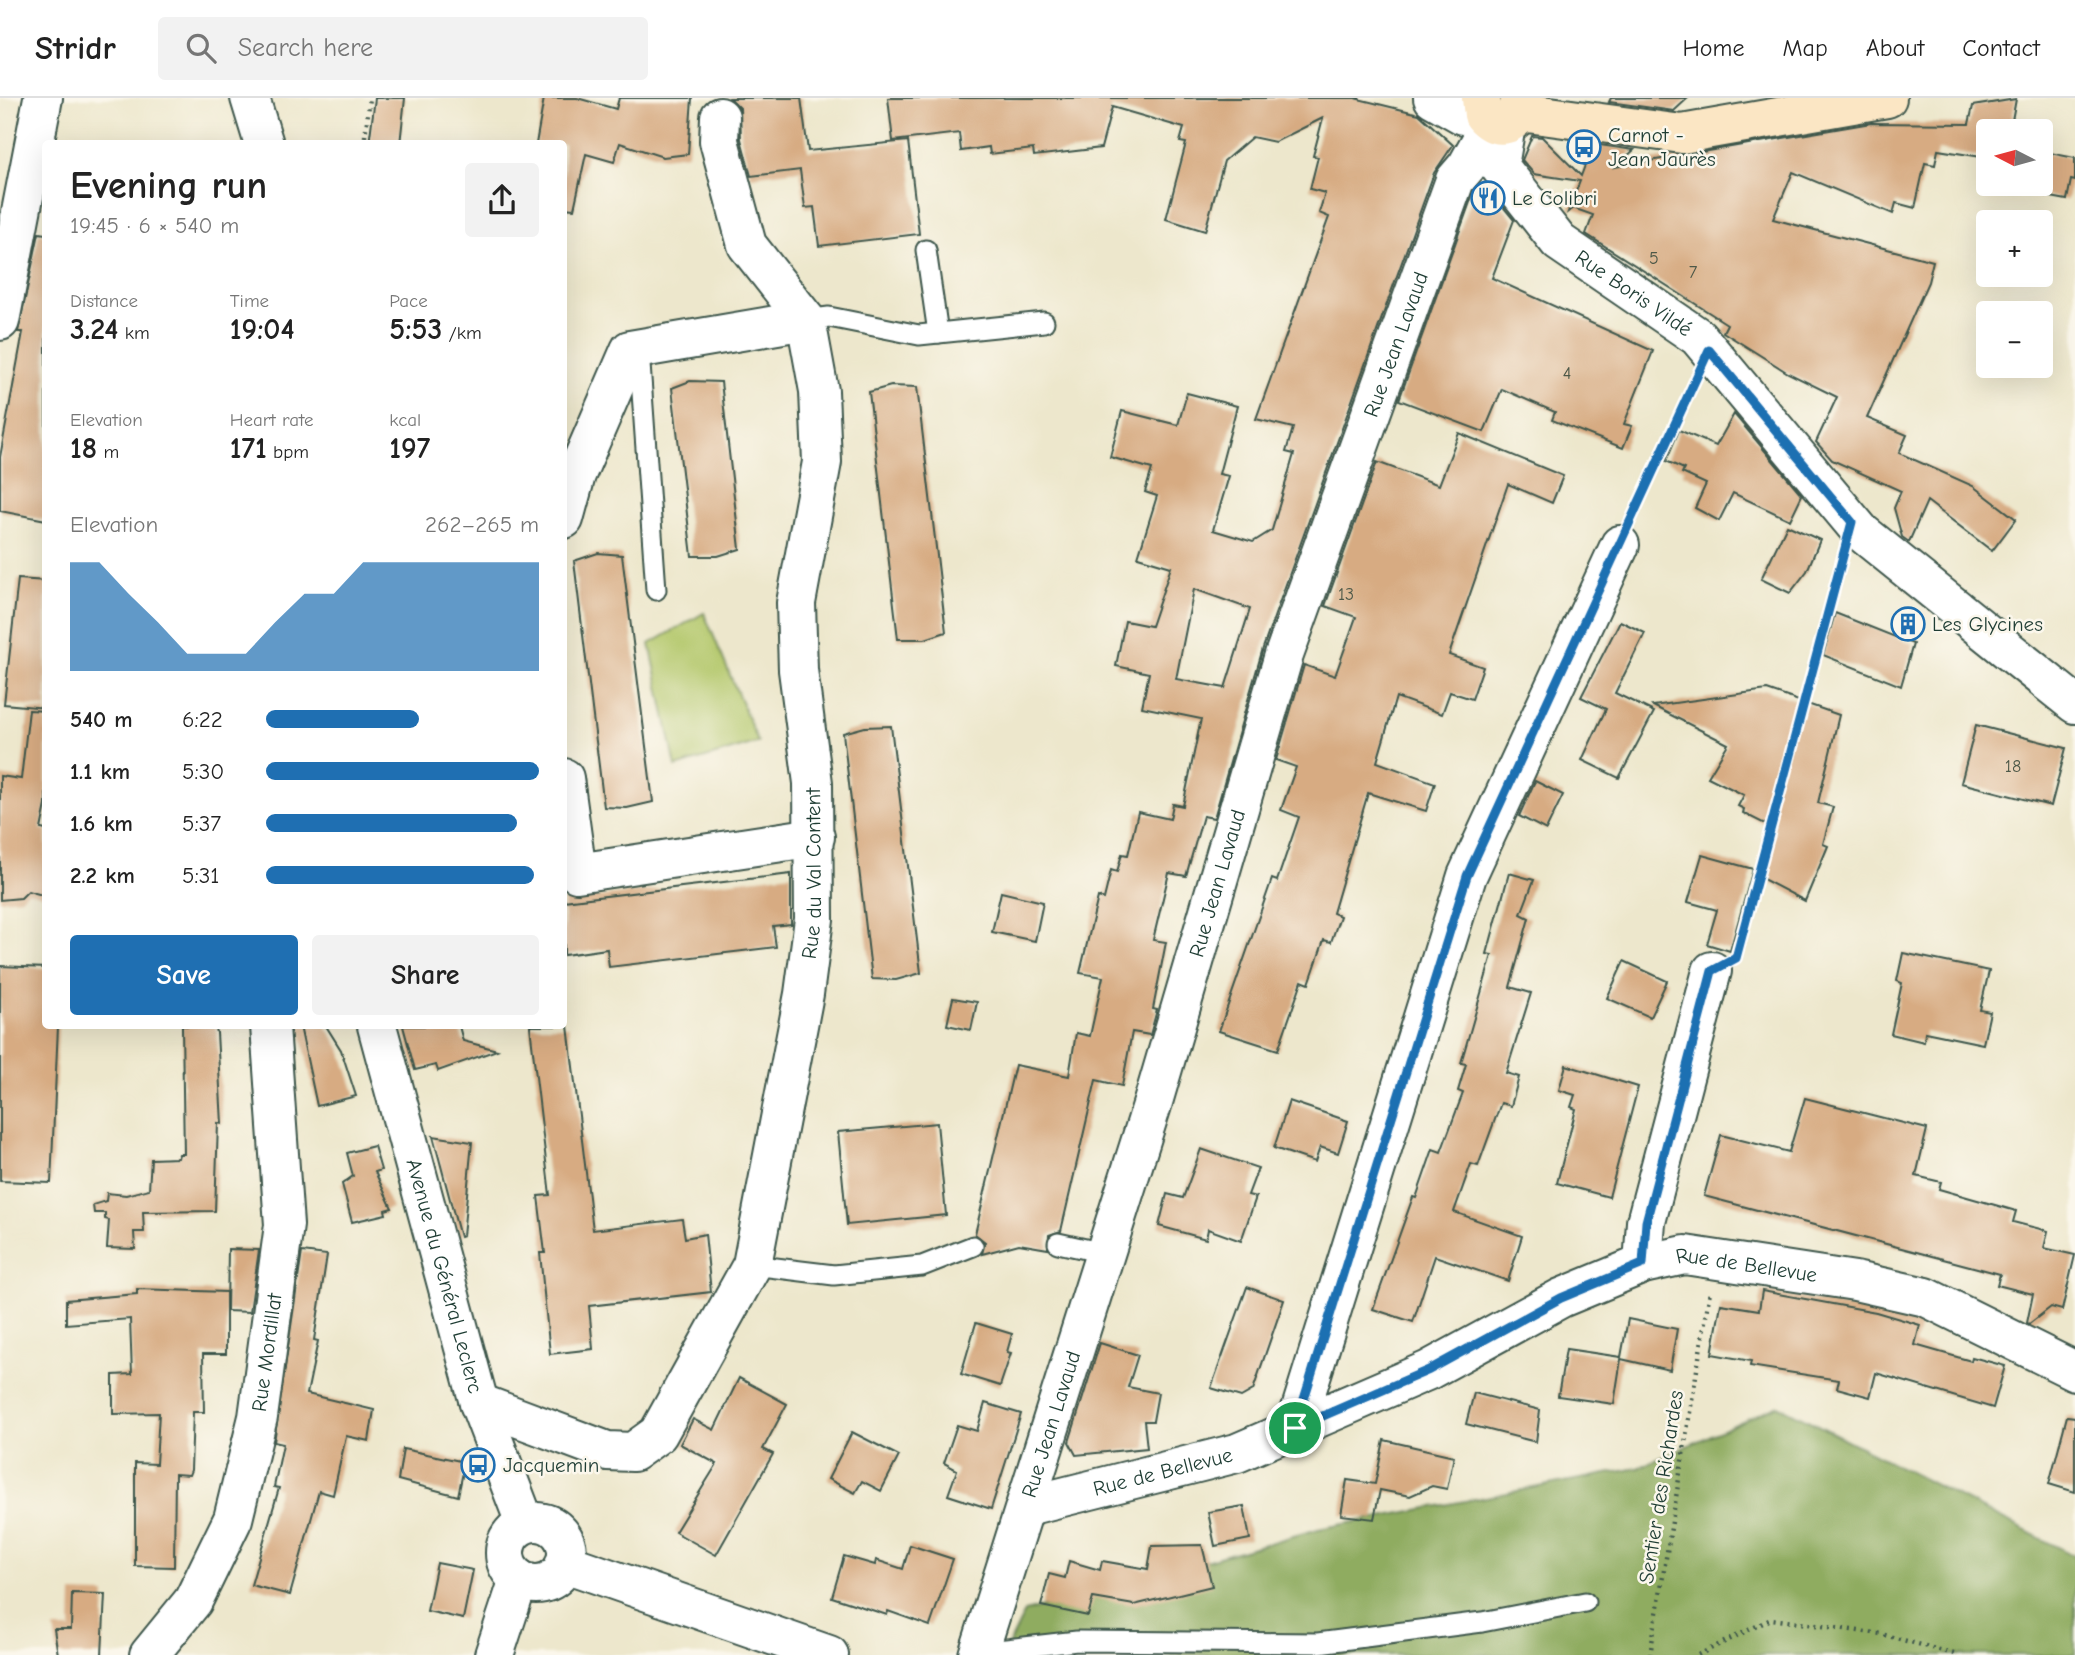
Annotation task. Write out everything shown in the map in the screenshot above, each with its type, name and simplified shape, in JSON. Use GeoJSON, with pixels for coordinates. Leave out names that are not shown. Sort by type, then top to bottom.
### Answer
{"type":"FeatureCollection","features":[{"type":"Feature","properties":{"kind":"main road"},"geometry":{"type":"LineString","coordinates":[[1500,112],[1682,134],[1887,98]]}},
{"type":"Feature","properties":{"kind":"street"},"geometry":{"type":"LineString","coordinates":[[0,321],[43,98]]}},
{"type":"Feature","properties":{"kind":"street"},"geometry":{"type":"LineString","coordinates":[[250,98],[263,140]]}},
{"type":"Feature","properties":{"kind":"street"},"geometry":{"type":"LineString","coordinates":[[1433,98],[1463,114],[1500,112]]}},
{"type":"Feature","properties":{"kind":"street","name":"Rue Jean Lavaud"},"geometry":{"type":"LineString","coordinates":[[979,1653],[1153,1102],[1284,655],[1455,180],[1483,166],[1500,112]]}},
{"type":"Feature","properties":{"kind":"street","name":"Rue du Val Content"},"geometry":{"type":"LineString","coordinates":[[479,1403],[607,1451],[633,1452],[658,1434],[752,1265],[804,994],[814,919],[815,837],[813,783],[798,670],[796,603],[822,461],[819,391],[806,320],[747,244],[719,141],[720,117]]}},
{"type":"Feature","properties":{"kind":"street","name":"Rue Boris Vildé"},"geometry":{"type":"LineString","coordinates":[[1483,166],[1559,242],[1698,337],[1852,522],[2075,704]]}},
{"type":"Feature","properties":{"kind":"street"},"geometry":{"type":"LineString","coordinates":[[567,508],[576,475],[630,350],[806,320]]}},
{"type":"Feature","properties":{"kind":"street"},"geometry":{"type":"LineString","coordinates":[[1295,1428],[1467,876],[1620,545]]}},
{"type":"Feature","properties":{"kind":"street"},"geometry":{"type":"LineString","coordinates":[[567,800],[577,873],[815,837]]}},
{"type":"Feature","properties":{"kind":"street"},"geometry":{"type":"LineString","coordinates":[[1643,1264],[1646,1222],[1712,971]]}},
{"type":"Feature","properties":{"kind":"street","name":"Rue Mordillat"},"geometry":{"type":"LineString","coordinates":[[149,1655],[194,1601],[233,1518],[258,1417],[284,1224],[270,1029]]}},
{"type":"Feature","properties":{"kind":"street","name":"Avenue du Général Leclerc"},"geometry":{"type":"LineString","coordinates":[[378,1029],[479,1403],[524,1523]]}},
{"type":"Feature","properties":{"kind":"street","name":"Rue de Bellevue"},"geometry":{"type":"LineString","coordinates":[[1027,1506],[1237,1452],[1429,1370],[1561,1298],[1643,1264],[1685,1255],[1855,1281],[1926,1297],[2075,1371]]}},
{"type":"Feature","properties":{"kind":"street"},"geometry":{"type":"LineString","coordinates":[[536,1521],[558,1530],[567,1551],[565,1563],[558,1575],[546,1582],[532,1584],[510,1572],[505,1550],[515,1529],[524,1523],[536,1521]]}},
{"type":"Feature","properties":{"kind":"street"},"geometry":{"type":"LineString","coordinates":[[565,1563],[829,1655]]}},
{"type":"Feature","properties":{"kind":"street"},"geometry":{"type":"LineString","coordinates":[[494,1655],[519,1579]]}},
{"type":"Feature","properties":{"kind":"lane"},"geometry":{"type":"LineString","coordinates":[[926,250],[938,333]]}},
{"type":"Feature","properties":{"kind":"lane"},"geometry":{"type":"LineString","coordinates":[[806,320],[829,317],[919,335],[1044,322]]}},
{"type":"Feature","properties":{"kind":"lane"},"geometry":{"type":"LineString","coordinates":[[638,349],[656,590]]}},
{"type":"Feature","properties":{"kind":"lane"},"geometry":{"type":"LineString","coordinates":[[1058,1243],[1104,1253]]}},
{"type":"Feature","properties":{"kind":"lane"},"geometry":{"type":"LineString","coordinates":[[752,1265],[834,1275],[922,1266],[972,1246]]}},
{"type":"Feature","properties":{"kind":"lane"},"geometry":{"type":"LineString","coordinates":[[979,1653],[1077,1641],[1318,1643],[1482,1622],[1585,1602]]}},
{"type":"Feature","properties":{"kind":"path"},"geometry":{"type":"LineString","coordinates":[[365,140],[370,98]]}},
{"type":"Feature","properties":{"kind":"path"},"geometry":{"type":"LineString","coordinates":[[1620,545],[1709,350]]}},
{"type":"Feature","properties":{"kind":"path"},"geometry":{"type":"LineString","coordinates":[[1712,971],[1736,958],[1852,522]]}},
{"type":"Feature","properties":{"kind":"path","name":"Sentier des Richardes"},"geometry":{"type":"LineString","coordinates":[[1650,1655],[1703,1324]]}},
{"type":"Feature","properties":{"kind":"path"},"geometry":{"type":"LineString","coordinates":[[1698,1655],[1771,1619],[1881,1634],[1958,1655]]}},
{"type":"Feature","properties":{"kind":"green space"},"geometry":{"type":"Polygon","coordinates":[[[704,613],[758,742],[676,767],[650,644],[704,613]]]}},
{"type":"Feature","properties":{"kind":"green space"},"geometry":{"type":"Polygon","coordinates":[[[1778,1405],[2075,1556],[2075,1655],[1004,1655],[1025,1612],[1318,1529],[1638,1468],[1778,1405]]]}},
{"type":"Feature","properties":{"kind":"building"},"geometry":{"type":"Polygon","coordinates":[[[375,98],[405,98],[400,140],[370,140],[375,98]]]}},
{"type":"Feature","properties":{"kind":"building"},"geometry":{"type":"Polygon","coordinates":[[[544,98],[577,98],[616,109],[619,98],[692,98],[688,154],[663,157],[620,143],[614,162],[586,154],[574,209],[567,208],[567,140],[537,140],[544,98]]]}},
{"type":"Feature","properties":{"kind":"building"},"geometry":{"type":"Polygon","coordinates":[[[730,98],[801,98],[808,151],[908,141],[919,234],[819,246],[814,207],[805,208],[800,170],[751,176],[741,139],[740,108],[730,98]]]}},
{"type":"Feature","properties":{"kind":"building"},"geometry":{"type":"Polygon","coordinates":[[[888,98],[1360,98],[1358,99],[1419,114],[1453,145],[1434,173],[1263,648],[1214,818],[1203,816],[1186,876],[1169,873],[1153,940],[1166,942],[1153,1009],[1157,1010],[1150,1035],[1132,1032],[1122,1086],[1096,1080],[1061,1231],[1049,1235],[1048,1249],[1019,1244],[982,1254],[985,1242],[975,1234],[1015,1065],[1069,1076],[1076,1033],[1090,1036],[1103,977],[1080,973],[1098,897],[1104,899],[1111,870],[1117,872],[1122,854],[1128,855],[1138,812],[1170,819],[1173,804],[1183,806],[1201,719],[1142,707],[1149,673],[1116,666],[1125,621],[1151,626],[1171,567],[1138,557],[1157,496],[1145,492],[1152,469],[1110,457],[1122,411],[1178,425],[1187,393],[1237,406],[1219,474],[1229,476],[1213,530],[1253,542],[1272,530],[1294,454],[1286,452],[1293,428],[1256,419],[1329,217],[1319,213],[1325,193],[1310,189],[1318,157],[1313,156],[1323,118],[1275,142],[1252,137],[1224,161],[1205,231],[1166,219],[1186,143],[1180,142],[1184,128],[1112,107],[1101,148],[1034,156],[1033,149],[990,154],[989,147],[961,151],[959,133],[893,141],[888,98]],[[1194,589],[1176,679],[1225,688],[1250,609],[1194,589]]]}},
{"type":"Feature","properties":{"kind":"building"},"geometry":{"type":"Polygon","coordinates":[[[1611,98],[1688,98],[1674,111],[1609,102],[1611,98]]]}},
{"type":"Feature","properties":{"kind":"building"},"geometry":{"type":"Polygon","coordinates":[[[2016,99],[2012,119],[1976,119],[1976,156],[1938,150],[1935,165],[1925,163],[1915,208],[1896,203],[1893,214],[1793,172],[1773,219],[1933,261],[1928,282],[1867,418],[1907,435],[1899,453],[1973,486],[2016,519],[1992,551],[1927,501],[1909,542],[1902,537],[1894,508],[1901,491],[1832,460],[1816,442],[1837,397],[1788,373],[1723,332],[1727,324],[1586,234],[1593,215],[1573,208],[1568,212],[1580,181],[1534,174],[1522,160],[1532,136],[1542,137],[1581,176],[1593,144],[1634,150],[1615,167],[1871,123],[1969,124],[1973,106],[2016,99]]]}},
{"type":"Feature","properties":{"kind":"building"},"geometry":{"type":"Polygon","coordinates":[[[2053,154],[2075,158],[2075,181],[2071,180],[2067,200],[2045,196],[2053,196],[2053,154]]]}},
{"type":"Feature","properties":{"kind":"building"},"geometry":{"type":"Polygon","coordinates":[[[1487,187],[1514,220],[1492,278],[1653,351],[1624,424],[1632,426],[1623,448],[1552,420],[1555,412],[1502,389],[1484,432],[1399,400],[1474,191],[1487,187]]]}},
{"type":"Feature","properties":{"kind":"building"},"geometry":{"type":"Polygon","coordinates":[[[39,233],[42,233],[42,519],[0,511],[0,457],[23,332],[18,332],[39,233]]]}},
{"type":"Feature","properties":{"kind":"building"},"geometry":{"type":"Polygon","coordinates":[[[690,381],[721,382],[740,549],[718,556],[692,556],[672,388],[690,381]]]}},
{"type":"Feature","properties":{"kind":"building"},"geometry":{"type":"Polygon","coordinates":[[[891,386],[917,387],[946,632],[925,639],[898,639],[869,392],[891,386]]]}},
{"type":"Feature","properties":{"kind":"building"},"geometry":{"type":"Polygon","coordinates":[[[1734,414],[1802,495],[1790,520],[1733,493],[1719,521],[1695,508],[1706,484],[1682,473],[1684,469],[1666,461],[1679,430],[1716,446],[1734,414]]]}},
{"type":"Feature","properties":{"kind":"building"},"geometry":{"type":"Polygon","coordinates":[[[1459,433],[1563,476],[1552,503],[1508,484],[1449,655],[1483,667],[1472,699],[1450,692],[1442,714],[1396,697],[1377,762],[1435,783],[1426,811],[1368,793],[1333,913],[1340,916],[1331,942],[1324,940],[1309,984],[1302,981],[1278,1050],[1219,1031],[1272,879],[1277,881],[1299,817],[1281,810],[1296,767],[1276,760],[1304,665],[1335,676],[1356,617],[1325,606],[1377,462],[1439,485],[1459,433]]]}},
{"type":"Feature","properties":{"kind":"building"},"geometry":{"type":"Polygon","coordinates":[[[1787,525],[1820,540],[1807,571],[1790,593],[1761,579],[1787,525]]]}},
{"type":"Feature","properties":{"kind":"building"},"geometry":{"type":"Polygon","coordinates":[[[598,553],[622,555],[653,802],[627,808],[604,807],[574,561],[598,553]]]}},
{"type":"Feature","properties":{"kind":"building"},"geometry":{"type":"Polygon","coordinates":[[[18,579],[42,581],[42,708],[4,704],[18,579]]]}},
{"type":"Feature","properties":{"kind":"building"},"geometry":{"type":"Polygon","coordinates":[[[1835,613],[1913,644],[1901,686],[1823,655],[1835,613]]]}},
{"type":"Feature","properties":{"kind":"building"},"geometry":{"type":"Polygon","coordinates":[[[1620,621],[1645,633],[1615,693],[1654,712],[1619,778],[1582,760],[1606,709],[1581,697],[1620,621]]]}},
{"type":"Feature","properties":{"kind":"building"},"geometry":{"type":"Polygon","coordinates":[[[1767,690],[1839,715],[1818,803],[1833,807],[1823,844],[1828,846],[1805,901],[1761,878],[1775,829],[1743,813],[1744,809],[1738,806],[1744,795],[1708,777],[1728,744],[1653,706],[1767,690]]]}},
{"type":"Feature","properties":{"kind":"building"},"geometry":{"type":"Polygon","coordinates":[[[29,710],[42,711],[42,895],[28,891],[21,898],[0,900],[0,776],[21,779],[29,710]]]}},
{"type":"Feature","properties":{"kind":"building"},"geometry":{"type":"Polygon","coordinates":[[[1976,725],[2066,748],[2051,806],[1961,783],[1976,725]]]}},
{"type":"Feature","properties":{"kind":"building"},"geometry":{"type":"Polygon","coordinates":[[[891,726],[921,973],[896,980],[872,979],[843,733],[865,727],[891,726]]]}},
{"type":"Feature","properties":{"kind":"building"},"geometry":{"type":"Polygon","coordinates":[[[1535,781],[1563,795],[1546,830],[1519,816],[1535,781]]]}},
{"type":"Feature","properties":{"kind":"building"},"geometry":{"type":"Polygon","coordinates":[[[1702,855],[1753,869],[1730,951],[1707,944],[1717,910],[1688,902],[1702,855]]]}},
{"type":"Feature","properties":{"kind":"building"},"geometry":{"type":"Polygon","coordinates":[[[1509,873],[1534,880],[1521,914],[1529,918],[1510,987],[1531,993],[1506,1073],[1519,1077],[1511,1106],[1501,1103],[1478,1166],[1471,1164],[1454,1212],[1522,1236],[1508,1281],[1435,1256],[1413,1322],[1373,1309],[1433,1149],[1441,1152],[1463,1093],[1458,1091],[1466,1064],[1461,1063],[1492,955],[1487,954],[1509,873]]]}},
{"type":"Feature","properties":{"kind":"building"},"geometry":{"type":"Polygon","coordinates":[[[791,874],[791,924],[773,926],[776,947],[609,967],[607,949],[567,955],[567,901],[791,874]]]}},
{"type":"Feature","properties":{"kind":"building"},"geometry":{"type":"Polygon","coordinates":[[[1001,892],[1043,902],[1035,941],[992,932],[1001,892]]]}},
{"type":"Feature","properties":{"kind":"building"},"geometry":{"type":"Polygon","coordinates":[[[1903,953],[1989,971],[1980,1010],[1990,1012],[1983,1044],[1925,1032],[1924,1042],[1891,1034],[1902,983],[1897,981],[1903,953]]]}},
{"type":"Feature","properties":{"kind":"building"},"geometry":{"type":"Polygon","coordinates":[[[1624,961],[1667,981],[1650,1017],[1607,998],[1624,961]]]}},
{"type":"Feature","properties":{"kind":"building"},"geometry":{"type":"Polygon","coordinates":[[[0,966],[42,968],[42,1029],[58,1029],[51,1183],[0,1181],[0,966]]]}},
{"type":"Feature","properties":{"kind":"building"},"geometry":{"type":"Polygon","coordinates":[[[953,998],[977,1002],[971,1030],[947,1025],[953,998]]]}},
{"type":"Feature","properties":{"kind":"building"},"geometry":{"type":"Polygon","coordinates":[[[568,1026],[593,1230],[682,1219],[685,1238],[705,1234],[711,1292],[589,1306],[593,1349],[550,1354],[540,1253],[545,1253],[538,1196],[550,1195],[530,1029],[567,1029],[568,1026]]]}},
{"type":"Feature","properties":{"kind":"building"},"geometry":{"type":"Polygon","coordinates":[[[182,1029],[216,1029],[222,1124],[218,1123],[215,1211],[143,1212],[144,1232],[134,1232],[135,1249],[107,1248],[109,1220],[105,1219],[105,1213],[94,1213],[93,1205],[106,1201],[107,1193],[126,1195],[149,1189],[151,1159],[178,1158],[179,1154],[184,1154],[182,1029]]]}},
{"type":"Feature","properties":{"kind":"building"},"geometry":{"type":"Polygon","coordinates":[[[301,1029],[328,1029],[341,1050],[356,1096],[317,1106],[301,1029]]]}},
{"type":"Feature","properties":{"kind":"building"},"geometry":{"type":"Polygon","coordinates":[[[404,1029],[460,1029],[463,1041],[497,1050],[438,1071],[436,1065],[415,1070],[404,1029]]]}},
{"type":"Feature","properties":{"kind":"building"},"geometry":{"type":"Polygon","coordinates":[[[1566,1065],[1638,1087],[1609,1197],[1557,1183],[1576,1109],[1571,1107],[1575,1095],[1559,1090],[1566,1065]]]}},
{"type":"Feature","properties":{"kind":"building"},"geometry":{"type":"Polygon","coordinates":[[[1805,1098],[1927,1129],[1916,1176],[1941,1182],[1939,1189],[2016,1211],[2013,1222],[2048,1231],[2044,1248],[2075,1255],[2062,1310],[2051,1307],[2029,1324],[2027,1323],[2033,1294],[1997,1285],[2000,1274],[1704,1196],[1721,1135],[1789,1152],[1805,1098]]]}},
{"type":"Feature","properties":{"kind":"building"},"geometry":{"type":"Polygon","coordinates":[[[1289,1101],[1348,1121],[1338,1153],[1320,1147],[1315,1162],[1274,1148],[1289,1101]]]}},
{"type":"Feature","properties":{"kind":"building"},"geometry":{"type":"Polygon","coordinates":[[[937,1123],[946,1215],[847,1225],[838,1132],[937,1123]]]}},
{"type":"Feature","properties":{"kind":"building"},"geometry":{"type":"Polygon","coordinates":[[[433,1136],[472,1142],[463,1236],[460,1237],[433,1136]]]}},
{"type":"Feature","properties":{"kind":"building"},"geometry":{"type":"Polygon","coordinates":[[[374,1146],[381,1170],[375,1172],[392,1208],[385,1210],[386,1214],[352,1222],[342,1184],[353,1176],[347,1153],[374,1146]]]}},
{"type":"Feature","properties":{"kind":"building"},"geometry":{"type":"Polygon","coordinates":[[[1201,1149],[1258,1168],[1248,1195],[1256,1197],[1241,1241],[1208,1229],[1206,1239],[1159,1226],[1167,1194],[1183,1198],[1201,1149]]]}},
{"type":"Feature","properties":{"kind":"building"},"geometry":{"type":"Polygon","coordinates":[[[228,1249],[259,1250],[250,1312],[227,1311],[228,1249]]]}},
{"type":"Feature","properties":{"kind":"building"},"geometry":{"type":"Polygon","coordinates":[[[302,1252],[327,1255],[314,1340],[318,1341],[307,1394],[374,1410],[369,1441],[346,1436],[333,1495],[319,1491],[290,1595],[251,1585],[279,1488],[274,1487],[283,1444],[274,1442],[302,1252]]]}},
{"type":"Feature","properties":{"kind":"building"},"geometry":{"type":"Polygon","coordinates":[[[1247,1287],[1284,1300],[1253,1390],[1241,1397],[1211,1388],[1247,1287]]]}},
{"type":"Feature","properties":{"kind":"building"},"geometry":{"type":"Polygon","coordinates":[[[137,1289],[226,1292],[226,1354],[203,1354],[204,1412],[193,1412],[191,1470],[189,1475],[175,1474],[174,1567],[135,1566],[135,1463],[156,1464],[159,1413],[113,1414],[113,1375],[132,1374],[130,1319],[66,1324],[66,1300],[137,1294],[137,1289]]]}},
{"type":"Feature","properties":{"kind":"building"},"geometry":{"type":"Polygon","coordinates":[[[1762,1291],[1876,1312],[1920,1325],[1915,1345],[1971,1361],[1972,1357],[2005,1366],[1993,1408],[1876,1373],[1870,1397],[1837,1388],[1839,1380],[1750,1366],[1751,1361],[1712,1354],[1721,1304],[1759,1310],[1762,1291]]]}},
{"type":"Feature","properties":{"kind":"building"},"geometry":{"type":"Polygon","coordinates":[[[1628,1319],[1677,1329],[1670,1370],[1621,1359],[1614,1404],[1558,1396],[1566,1349],[1621,1357],[1628,1319]]]}},
{"type":"Feature","properties":{"kind":"building"},"geometry":{"type":"Polygon","coordinates":[[[976,1323],[1012,1334],[1007,1352],[1011,1353],[1000,1386],[961,1374],[976,1323]]]}},
{"type":"Feature","properties":{"kind":"building"},"geometry":{"type":"Polygon","coordinates":[[[1100,1343],[1138,1355],[1128,1387],[1158,1393],[1153,1421],[1144,1421],[1147,1448],[1076,1455],[1069,1442],[1100,1343]]]}},
{"type":"Feature","properties":{"kind":"building"},"geometry":{"type":"Polygon","coordinates":[[[739,1378],[787,1404],[763,1449],[773,1454],[716,1555],[675,1532],[717,1464],[680,1444],[693,1419],[714,1430],[739,1378]]]}},
{"type":"Feature","properties":{"kind":"building"},"geometry":{"type":"Polygon","coordinates":[[[1474,1393],[1540,1410],[1536,1442],[1466,1424],[1474,1393]]]}},
{"type":"Feature","properties":{"kind":"building"},"geometry":{"type":"Polygon","coordinates":[[[985,1403],[1021,1414],[991,1509],[948,1495],[957,1470],[944,1463],[957,1425],[977,1431],[985,1403]]]}},
{"type":"Feature","properties":{"kind":"building"},"geometry":{"type":"Polygon","coordinates":[[[2067,1416],[2075,1417],[2075,1492],[2049,1484],[2067,1416]]]}},
{"type":"Feature","properties":{"kind":"building"},"geometry":{"type":"Polygon","coordinates":[[[852,1432],[899,1456],[881,1491],[862,1481],[855,1493],[828,1479],[852,1432]]]}},
{"type":"Feature","properties":{"kind":"building"},"geometry":{"type":"Polygon","coordinates":[[[1384,1440],[1454,1456],[1447,1489],[1432,1486],[1410,1496],[1380,1490],[1374,1519],[1341,1515],[1347,1480],[1375,1484],[1384,1440]]]}},
{"type":"Feature","properties":{"kind":"building"},"geometry":{"type":"Polygon","coordinates":[[[403,1449],[465,1462],[458,1496],[398,1480],[403,1449]]]}},
{"type":"Feature","properties":{"kind":"building"},"geometry":{"type":"Polygon","coordinates":[[[1244,1506],[1250,1539],[1215,1546],[1208,1512],[1244,1506]]]}},
{"type":"Feature","properties":{"kind":"building"},"geometry":{"type":"Polygon","coordinates":[[[910,1545],[953,1559],[930,1626],[888,1611],[887,1615],[832,1597],[844,1556],[875,1565],[876,1560],[903,1569],[910,1545]]]}},
{"type":"Feature","properties":{"kind":"building"},"geometry":{"type":"Polygon","coordinates":[[[1202,1545],[1212,1586],[1134,1605],[1093,1598],[1088,1616],[1041,1606],[1049,1574],[1065,1578],[1069,1561],[1100,1570],[1102,1561],[1148,1569],[1152,1546],[1202,1545]]]}},
{"type":"Feature","properties":{"kind":"building"},"geometry":{"type":"Polygon","coordinates":[[[437,1563],[473,1570],[463,1619],[427,1611],[437,1563]]]}},
{"type":"Feature","properties":{"kind":"building"},"geometry":{"type":"Polygon","coordinates":[[[72,1593],[105,1594],[102,1655],[58,1655],[54,1629],[71,1629],[72,1593]]]}},
{"type":"Feature","properties":{"kind":"place","name":"Carnot - Jean Jaurès"},"geometry":{"type":"Point","coordinates":[1584,147]}},
{"type":"Feature","properties":{"kind":"place","name":"Le Colibri"},"geometry":{"type":"Point","coordinates":[1488,198]}},
{"type":"Feature","properties":{"kind":"place","name":"Les Glycines"},"geometry":{"type":"Point","coordinates":[1908,624]}},
{"type":"Feature","properties":{"kind":"place","name":"Jacquemin"},"geometry":{"type":"Point","coordinates":[478,1465]}},
{"type":"Feature","properties":{"kind":"route"},"geometry":{"type":"LineString","coordinates":[[1709,350],[1852,522],[1736,958],[1712,971],[1646,1222],[1643,1264],[1561,1298],[1429,1370],[1295,1428],[1467,876],[1709,350]]}}]}
